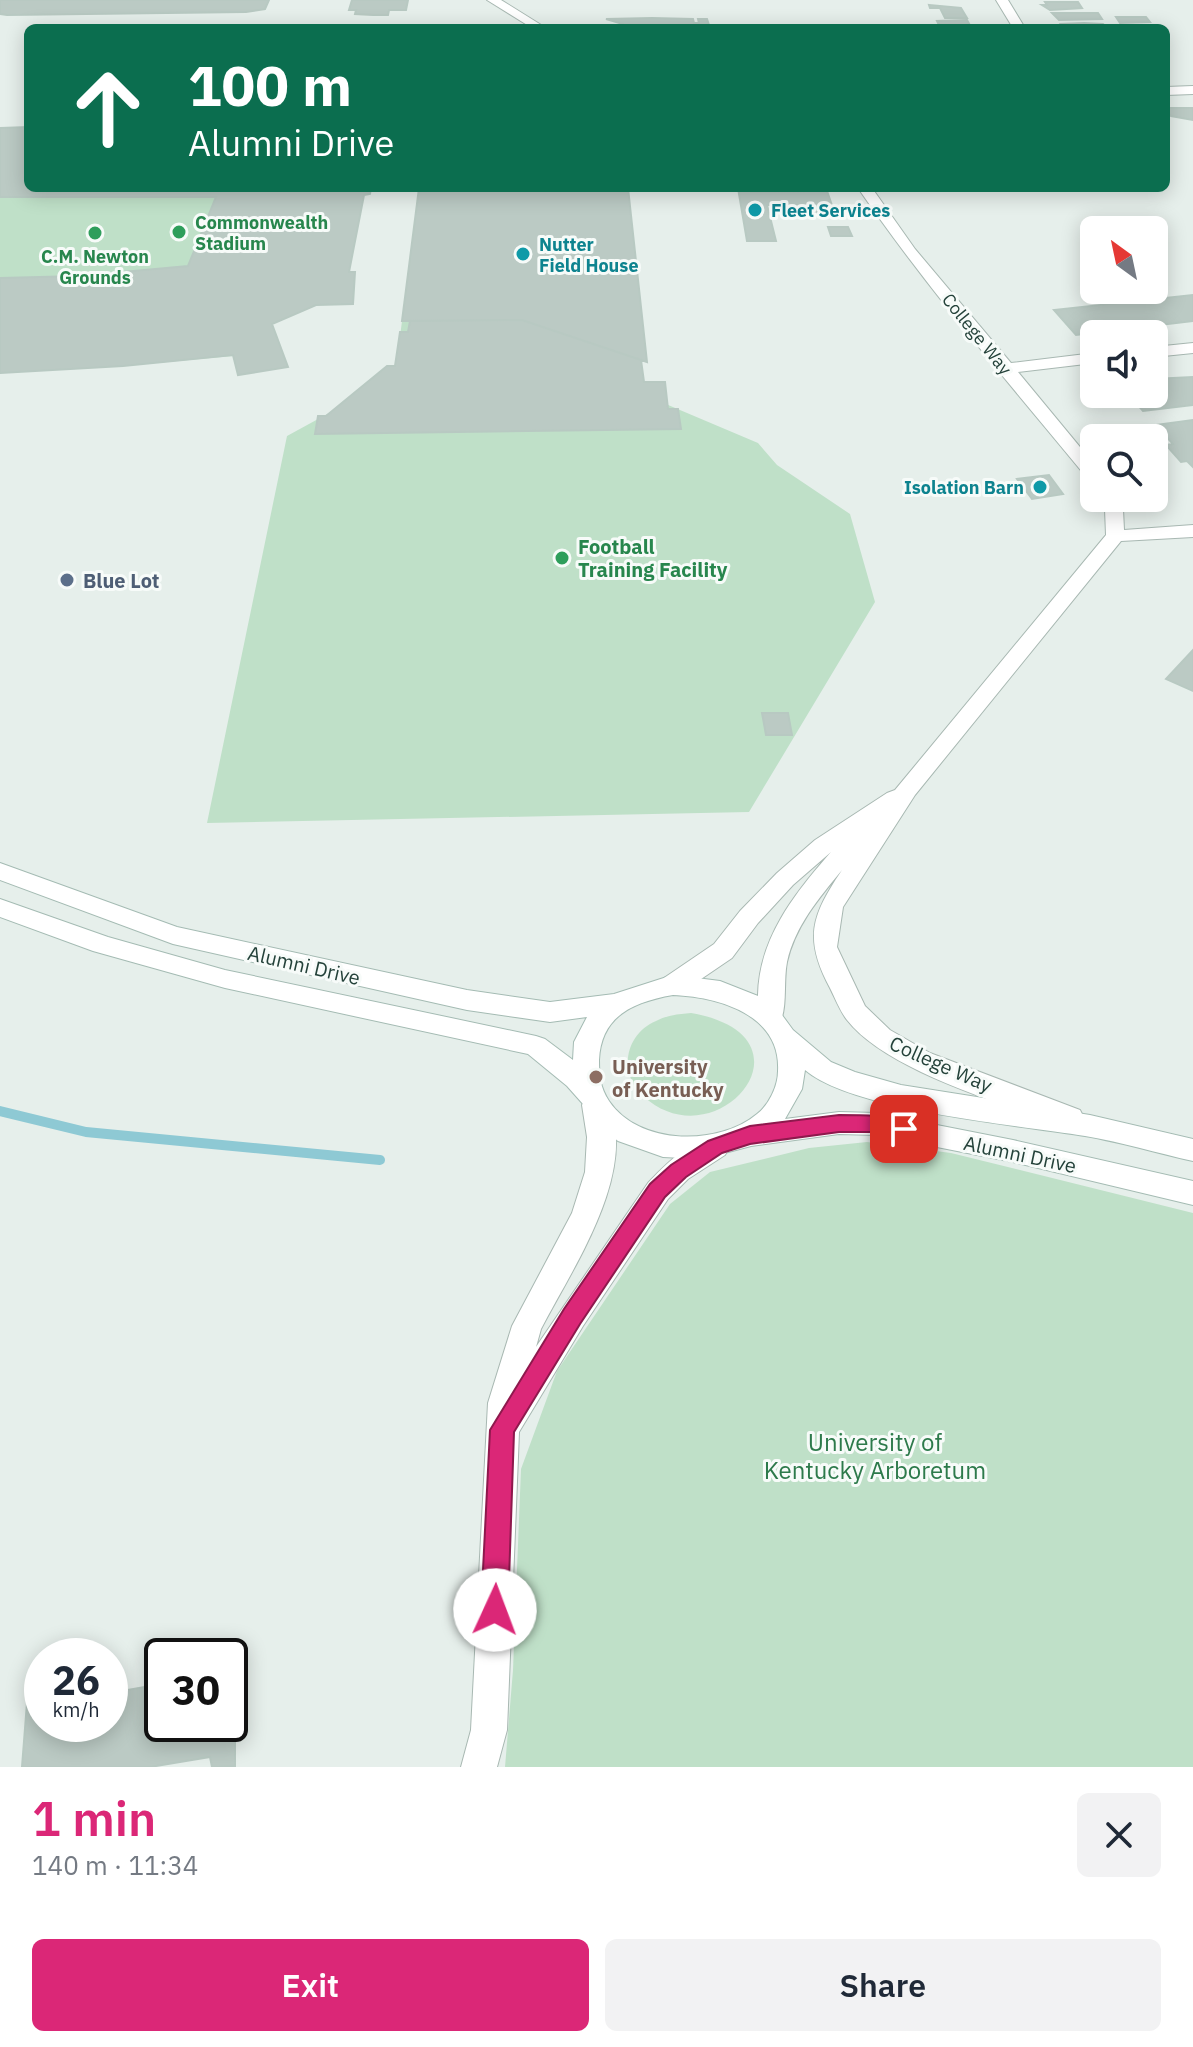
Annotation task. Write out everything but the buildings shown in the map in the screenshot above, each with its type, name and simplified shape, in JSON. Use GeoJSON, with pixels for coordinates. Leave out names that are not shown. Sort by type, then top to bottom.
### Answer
{"type":"FeatureCollection","features":[{"type":"Feature","properties":{"kind":"street"},"geometry":{"type":"LineString","coordinates":[[493,0],[533,24]]}},
{"type":"Feature","properties":{"kind":"street"},"geometry":{"type":"LineString","coordinates":[[1002,0],[1017,24]]}},
{"type":"Feature","properties":{"kind":"street"},"geometry":{"type":"LineString","coordinates":[[1170,91],[1193,90]]}},
{"type":"Feature","properties":{"kind":"street","name":"College Way"},"geometry":{"type":"LineString","coordinates":[[868,192],[910,252],[1080,458]]}},
{"type":"Feature","properties":{"kind":"street"},"geometry":{"type":"LineString","coordinates":[[1168,351],[1193,348]]}},
{"type":"Feature","properties":{"kind":"street"},"geometry":{"type":"LineString","coordinates":[[1005,369],[1080,360]]}},
{"type":"Feature","properties":{"kind":"street"},"geometry":{"type":"LineString","coordinates":[[1114,512],[1115,536],[1193,531]]}},
{"type":"Feature","properties":{"kind":"street","name":"College Way"},"geometry":{"type":"LineString","coordinates":[[1090,1126],[921,1060],[881,1037],[856,1013],[825,947],[831,906],[907,790],[1115,536]]}},
{"type":"Feature","properties":{"kind":"street","name":"College Way"},"geometry":{"type":"LineString","coordinates":[[673,985],[723,951],[749,917],[804,862],[907,790]]}},
{"type":"Feature","properties":{"kind":"street","name":"College Way"},"geometry":{"type":"LineString","coordinates":[[777,1028],[771,967],[779,941],[795,913],[881,807]]}},
{"type":"Feature","properties":{"kind":"street","name":"Alumni Drive"},"geometry":{"type":"LineString","coordinates":[[0,871],[173,935],[440,995],[550,1012],[617,1003]]}},
{"type":"Feature","properties":{"kind":"street","name":"Alumni Drive"},"geometry":{"type":"LineString","coordinates":[[0,908],[102,945],[225,979],[536,1046],[576,1078],[593,1100]]}},
{"type":"Feature","properties":{"kind":"street"},"geometry":{"type":"LineString","coordinates":[[479,1767],[489,1730],[502,1430],[504,1403],[527,1326],[586,1215],[599,1172],[601,1137],[593,1100],[583,1075],[583,1055],[589,1035],[617,1003],[644,991],[673,985],[726,991],[750,1003],[777,1028],[792,1059],[792,1080],[785,1101],[771,1120],[750,1135],[715,1147],[678,1171],[658,1191],[572,1316],[502,1430]]}},
{"type":"Feature","properties":{"kind":"street","name":"Alumni Drive"},"geometry":{"type":"LineString","coordinates":[[777,1028],[822,1069],[901,1096],[1090,1126],[1193,1150]]}},
{"type":"Feature","properties":{"kind":"street"},"geometry":{"type":"LineString","coordinates":[[593,1100],[612,1123],[634,1137],[660,1146],[687,1149],[715,1147]]}},
{"type":"Feature","properties":{"kind":"street","name":"Alumni Drive"},"geometry":{"type":"LineString","coordinates":[[750,1135],[839,1123],[876,1124],[1013,1151],[1193,1193]]}},
{"type":"Feature","properties":{"kind":"green space","name":"Commonwealth Stadium"},"geometry":{"type":"Polygon","coordinates":[[[24,127],[24,192],[370,192],[364,195],[349,272],[355,272],[353,304],[316,305],[272,324],[288,367],[238,375],[233,356],[0,373],[0,128],[24,127]]]}},
{"type":"Feature","properties":{"kind":"green space","name":"Football Training Facility"},"geometry":{"type":"Polygon","coordinates":[[[522,320],[587,341],[557,358],[758,443],[777,465],[850,514],[875,602],[749,812],[207,823],[287,436],[395,377],[402,321],[522,320]]]}},
{"type":"Feature","properties":{"kind":"green space"},"geometry":{"type":"Polygon","coordinates":[[[691,1013],[730,1026],[750,1045],[754,1067],[745,1089],[726,1106],[700,1115],[672,1113],[643,1096],[635,1087],[628,1066],[632,1044],[646,1027],[664,1017],[691,1013]]]}},
{"type":"Feature","properties":{"kind":"green space","name":"University of Kentucky Arboretum"},"geometry":{"type":"Polygon","coordinates":[[[867,1142],[951,1153],[1193,1213],[1193,1767],[505,1767],[513,1670],[521,1469],[557,1371],[670,1204],[710,1172],[809,1148],[867,1142]]]}},
{"type":"Feature","properties":{"kind":"waterway"},"geometry":{"type":"LineString","coordinates":[[0,1111],[86,1132],[380,1160]]}},
{"type":"Feature","properties":{"kind":"place","name":"Fleet Services"},"geometry":{"type":"Point","coordinates":[755,210]}},
{"type":"Feature","properties":{"kind":"place","name":"Commonwealth Stadium"},"geometry":{"type":"Point","coordinates":[179,232]}},
{"type":"Feature","properties":{"kind":"place","name":"C.M. Newton Grounds"},"geometry":{"type":"Point","coordinates":[95,233]}},
{"type":"Feature","properties":{"kind":"place","name":"Nutter Field House"},"geometry":{"type":"Point","coordinates":[523,254]}},
{"type":"Feature","properties":{"kind":"place","name":"Isolation Barn"},"geometry":{"type":"Point","coordinates":[1040,487]}},
{"type":"Feature","properties":{"kind":"place","name":"Football Training Facility"},"geometry":{"type":"Point","coordinates":[562,558]}},
{"type":"Feature","properties":{"kind":"place","name":"Blue Lot"},"geometry":{"type":"Point","coordinates":[67,580]}},
{"type":"Feature","properties":{"kind":"place","name":"University of Kentucky"},"geometry":{"type":"Point","coordinates":[596,1077]}},
{"type":"Feature","properties":{"kind":"route"},"geometry":{"type":"LineString","coordinates":[[495,1610],[502,1430],[572,1316],[658,1191],[678,1171],[715,1147],[750,1135],[839,1123],[876,1124],[904,1129]]}}]}
